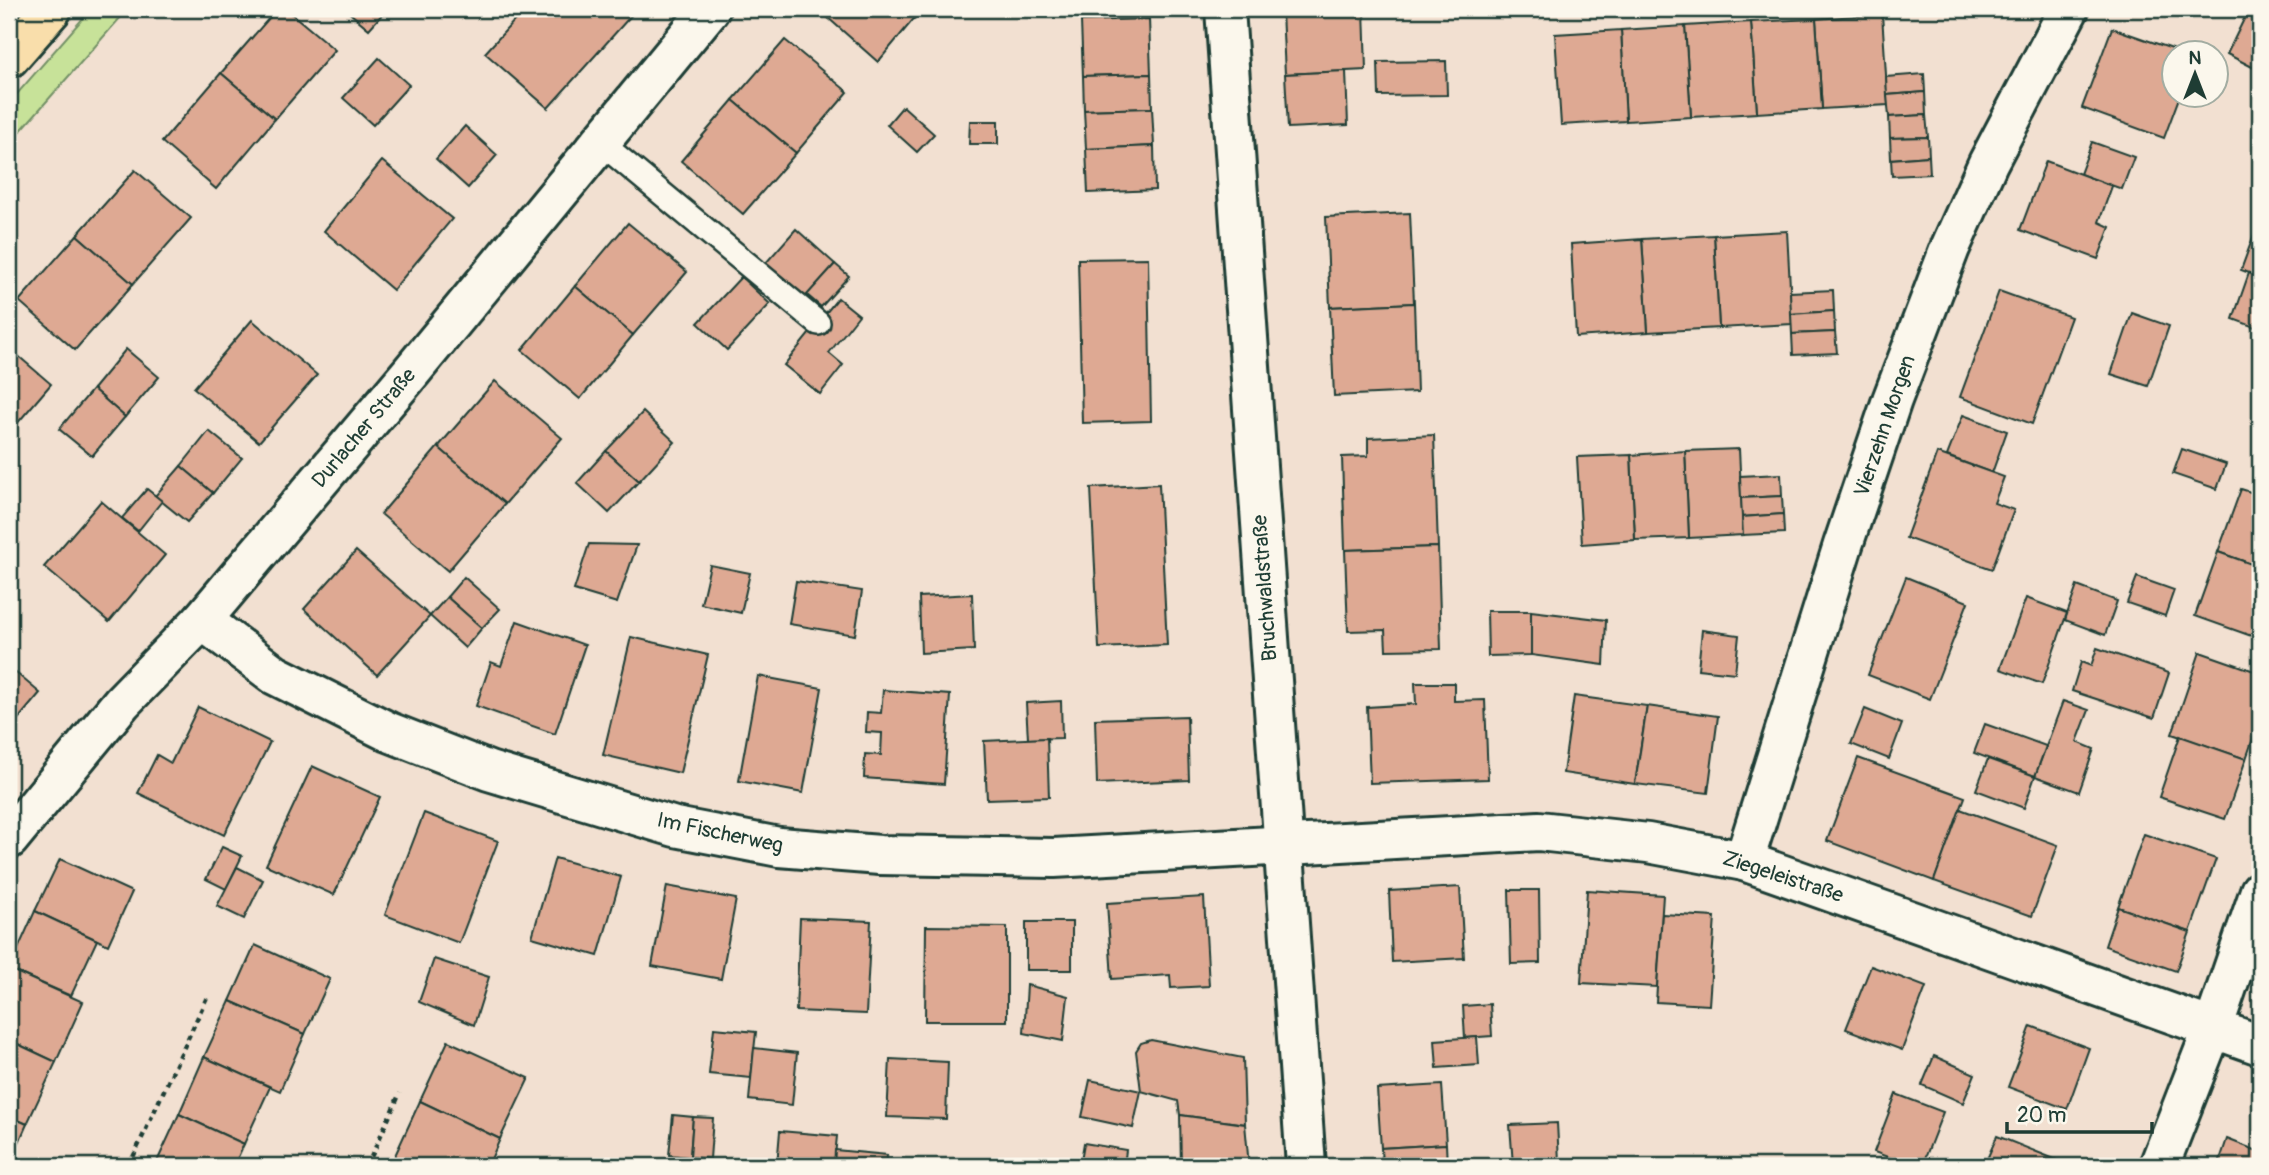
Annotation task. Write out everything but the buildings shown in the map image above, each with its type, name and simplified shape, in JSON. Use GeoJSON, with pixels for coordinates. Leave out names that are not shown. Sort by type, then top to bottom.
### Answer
{"type":"FeatureCollection","features":[{"type":"Feature","properties":{"kind":"main road"},"geometry":{"type":"LineString","coordinates":[[9,58],[52,9]]}},
{"type":"Feature","properties":{"kind":"street","name":"Durlacher Straße"},"geometry":{"type":"LineString","coordinates":[[9,839],[122,702],[202,620],[403,382],[710,9]]}},
{"type":"Feature","properties":{"kind":"street","name":"Bruchwaldstraße"},"geometry":{"type":"LineString","coordinates":[[1224,9],[1306,1166]]}},
{"type":"Feature","properties":{"kind":"street","name":"Vierzehn Morgen"},"geometry":{"type":"LineString","coordinates":[[1745,860],[1892,400],[1945,261],[1988,163],[2069,9]]}},
{"type":"Feature","properties":{"kind":"street","name":"Im Fischerweg"},"geometry":{"type":"LineString","coordinates":[[202,620],[275,675],[389,732],[489,771],[675,827],[779,847],[880,855],[1054,858],[1283,844]]}},
{"type":"Feature","properties":{"kind":"street","name":"Ziegeleistraße"},"geometry":{"type":"LineString","coordinates":[[1283,844],[1539,831],[1648,843],[1745,860],[2260,1045]]}},
{"type":"Feature","properties":{"kind":"street"},"geometry":{"type":"LineString","coordinates":[[2159,1166],[2213,1028],[2260,891]]}},
{"type":"Feature","properties":{"kind":"lane"},"geometry":{"type":"LineString","coordinates":[[600,142],[818,323]]}},
{"type":"Feature","properties":{"kind":"path"},"geometry":{"type":"LineString","coordinates":[[129,1166],[208,995]]}},
{"type":"Feature","properties":{"kind":"path"},"geometry":{"type":"LineString","coordinates":[[367,1166],[400,1093]]}},
{"type":"Feature","properties":{"kind":"green space"},"geometry":{"type":"Polygon","coordinates":[[[91,9],[128,9],[9,144],[9,103],[91,9]]]}}]}
